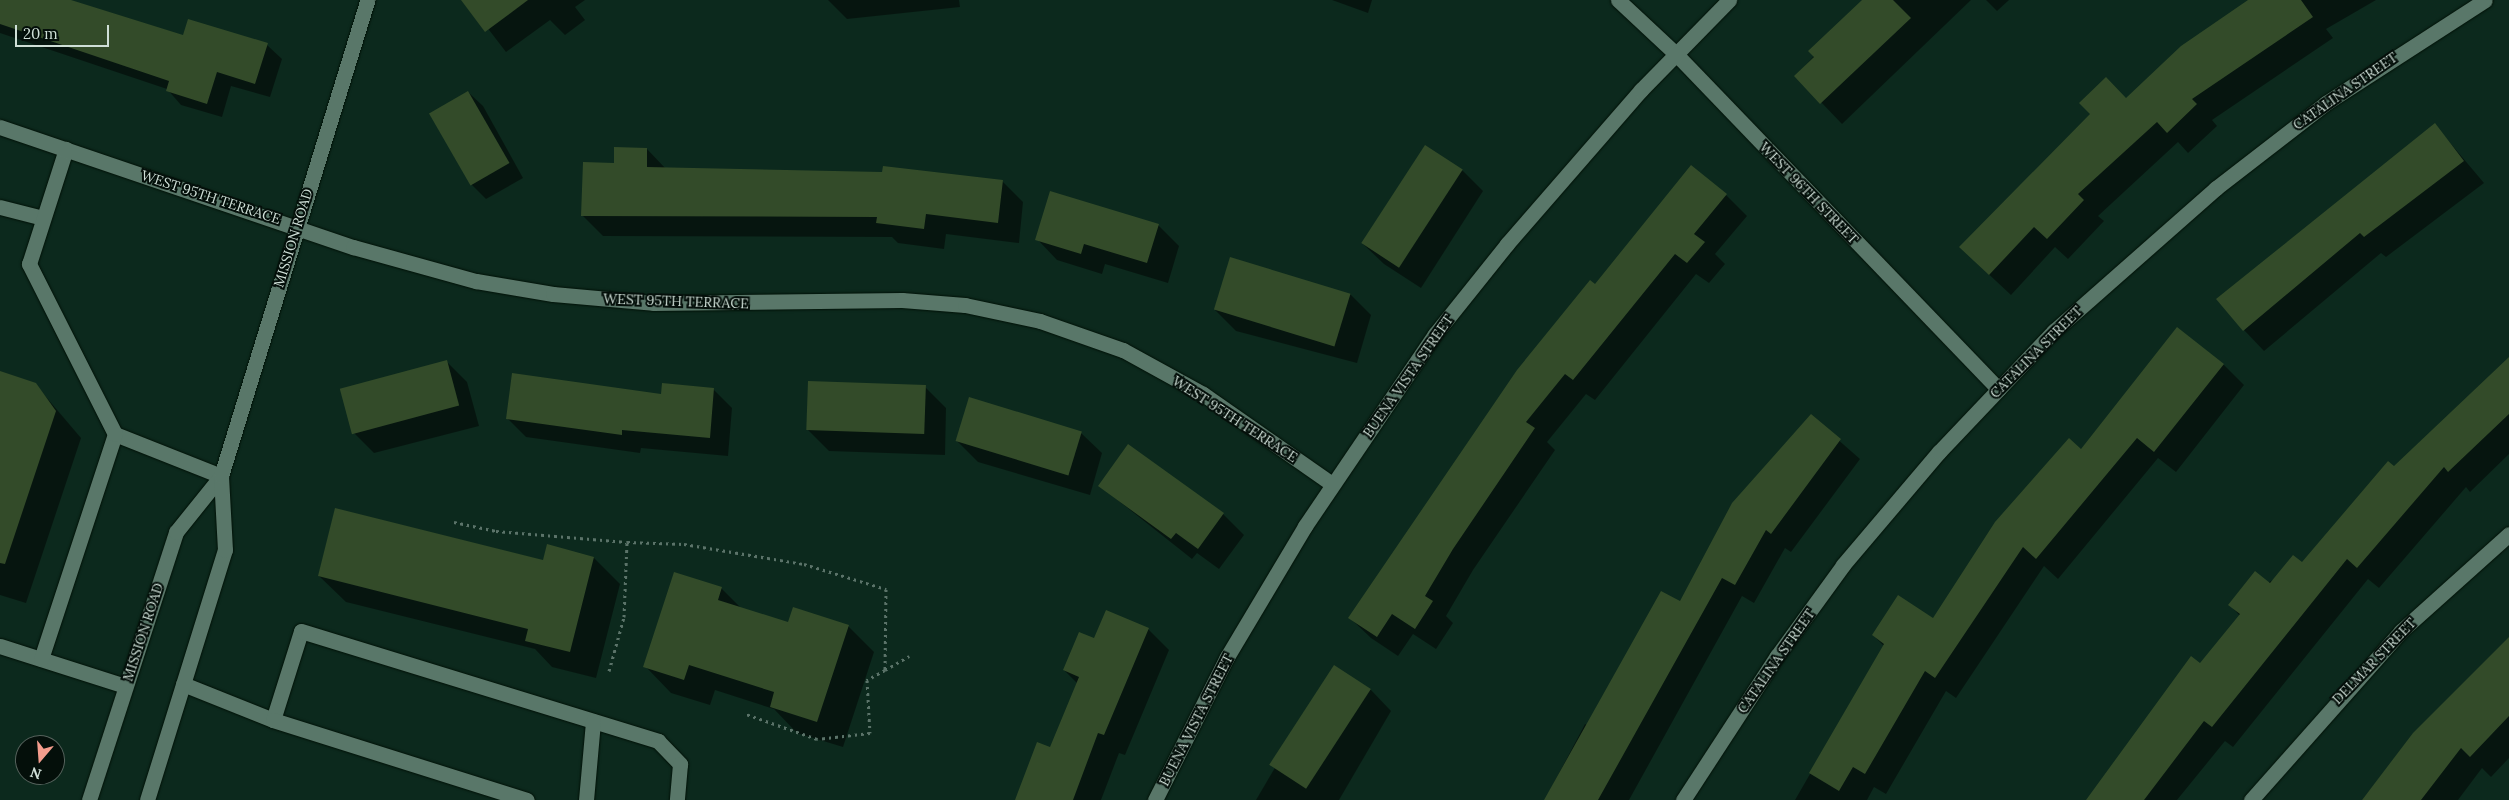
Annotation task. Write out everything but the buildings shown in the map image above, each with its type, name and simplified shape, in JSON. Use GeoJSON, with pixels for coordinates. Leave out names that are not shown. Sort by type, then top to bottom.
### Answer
{"type":"FeatureCollection","features":[{"type":"Feature","properties":{"kind":"street","name":"MISSION ROAD"},"geometry":{"type":"LineString","coordinates":[[148,800],[225,550],[221,476],[296,225],[367,0]]}},
{"type":"Feature","properties":{"kind":"street","name":"WEST 96TH STREET"},"geometry":{"type":"LineString","coordinates":[[1618,0],[1676,54],[1998,389]]}},
{"type":"Feature","properties":{"kind":"street","name":"BUENA VISTA STREET"},"geometry":{"type":"LineString","coordinates":[[1155,800],[1227,658],[1332,484],[1435,334],[1507,244],[1676,54],[1729,0]]}},
{"type":"Feature","properties":{"kind":"street","name":"CATALINA STREET"},"geometry":{"type":"LineString","coordinates":[[1683,800],[1776,656],[1843,565],[1998,389],[2110,279],[2216,188],[2326,103],[2485,0]]}},
{"type":"Feature","properties":{"kind":"street","name":"WEST 95TH TERRACE"},"geometry":{"type":"LineString","coordinates":[[0,127],[296,225],[352,247],[476,281],[552,294],[653,303],[902,300],[965,305],[1040,321],[1123,350],[1203,394],[1332,484]]}},
{"type":"Feature","properties":{"kind":"street"},"geometry":{"type":"LineString","coordinates":[[66,149],[28,264],[115,434],[221,476]]}},
{"type":"Feature","properties":{"kind":"street"},"geometry":{"type":"LineString","coordinates":[[0,207],[43,218]]}},
{"type":"Feature","properties":{"kind":"street"},"geometry":{"type":"LineString","coordinates":[[41,659],[115,434]]}},
{"type":"Feature","properties":{"kind":"street","name":"MISSION ROAD"},"geometry":{"type":"LineString","coordinates":[[89,800],[176,532],[221,476]]}},
{"type":"Feature","properties":{"kind":"street","name":"DELMAR STREET"},"geometry":{"type":"LineString","coordinates":[[2251,800],[2400,631],[2509,534]]}},
{"type":"Feature","properties":{"kind":"street"},"geometry":{"type":"LineString","coordinates":[[273,720],[301,631],[658,741],[680,764],[677,800]]}},
{"type":"Feature","properties":{"kind":"street"},"geometry":{"type":"LineString","coordinates":[[0,646],[126,686]]}},
{"type":"Feature","properties":{"kind":"street"},"geometry":{"type":"LineString","coordinates":[[183,684],[273,720],[527,800]]}},
{"type":"Feature","properties":{"kind":"street"},"geometry":{"type":"LineString","coordinates":[[586,800],[594,721]]}},
{"type":"Feature","properties":{"kind":"path"},"geometry":{"type":"LineString","coordinates":[[454,522],[496,531],[627,542],[684,544],[804,564],[879,586],[889,595],[882,647],[886,670]]}},
{"type":"Feature","properties":{"kind":"path"},"geometry":{"type":"LineString","coordinates":[[609,671],[624,617],[627,542]]}},
{"type":"Feature","properties":{"kind":"path"},"geometry":{"type":"LineString","coordinates":[[746,714],[817,739],[870,733],[867,680],[909,656]]}}]}
